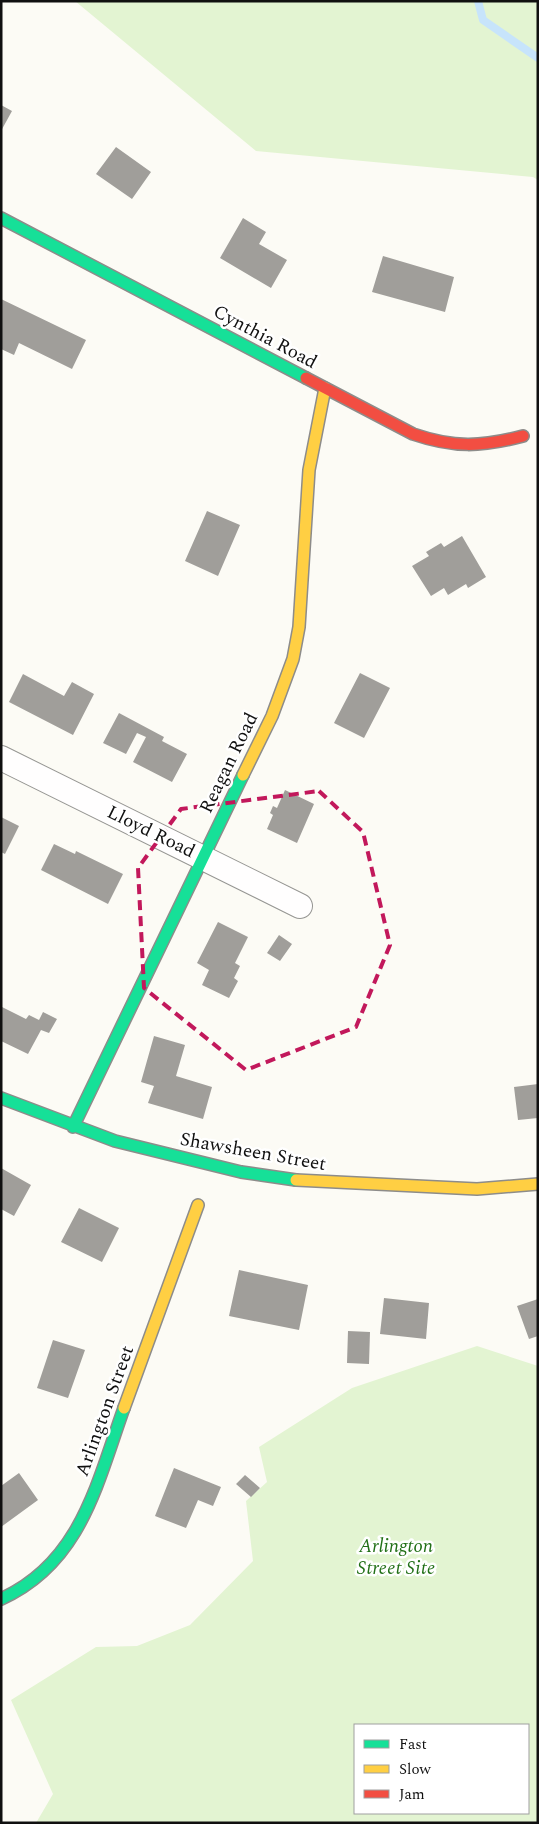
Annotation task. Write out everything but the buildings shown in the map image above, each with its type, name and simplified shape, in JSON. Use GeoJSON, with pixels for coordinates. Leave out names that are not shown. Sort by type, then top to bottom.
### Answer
{"type":"FeatureCollection","features":[{"type":"Feature","properties":{"kind":"street","name":"Cynthia Road"},"geometry":{"type":"LineString","coordinates":[[1,218],[412,434],[439,443],[466,447],[494,444],[523,436]]}},
{"type":"Feature","properties":{"kind":"street","name":"Reagan Road"},"geometry":{"type":"LineString","coordinates":[[73,1127],[272,716],[293,659],[299,627],[309,470],[325,388]]}},
{"type":"Feature","properties":{"kind":"street","name":"Lloyd Road"},"geometry":{"type":"LineString","coordinates":[[1,758],[300,906]]}},
{"type":"Feature","properties":{"kind":"street","name":"Shawsheen Street"},"geometry":{"type":"LineString","coordinates":[[1,1098],[73,1127],[157,1152],[241,1172],[327,1183],[477,1189],[538,1184]]}},
{"type":"Feature","properties":{"kind":"street","name":"Arlington Street"},"geometry":{"type":"LineString","coordinates":[[1,1599],[32,1582],[56,1562],[73,1539],[80,1525],[198,1205]]}},
{"type":"Feature","properties":{"kind":"highlighted area"},"geometry":{"type":"Polygon","coordinates":[[[319,791],[363,832],[390,945],[356,1027],[246,1070],[144,988],[138,868],[181,809],[319,791]]]}},
{"type":"Feature","properties":{"kind":"green space"},"geometry":{"type":"Polygon","coordinates":[[[75,1],[538,1],[538,180],[533,177],[256,151],[75,1]]]}},
{"type":"Feature","properties":{"kind":"green space","name":"Arlington Street Site"},"geometry":{"type":"Polygon","coordinates":[[[477,1346],[538,1366],[538,1823],[36,1823],[53,1794],[11,1700],[96,1647],[137,1646],[190,1625],[253,1561],[246,1501],[267,1482],[259,1447],[352,1388],[477,1346]]]}},
{"type":"Feature","properties":{"kind":"waterway"},"geometry":{"type":"LineString","coordinates":[[478,1],[483,20],[538,58]]}},
{"type":"Feature","properties":{"kind":"traffic: fast"},"geometry":{"type":"LineString","coordinates":[[1,218],[306,378]]}},
{"type":"Feature","properties":{"kind":"traffic: fast"},"geometry":{"type":"LineString","coordinates":[[73,1127],[243,775]]}},
{"type":"Feature","properties":{"kind":"traffic: fast"},"geometry":{"type":"LineString","coordinates":[[1,1098],[115,1141],[241,1172],[296,1180]]}},
{"type":"Feature","properties":{"kind":"traffic: fast"},"geometry":{"type":"LineString","coordinates":[[1,1599],[28,1584],[50,1565],[68,1543],[94,1492],[124,1408]]}},
{"type":"Feature","properties":{"kind":"traffic: slow"},"geometry":{"type":"LineString","coordinates":[[243,775],[272,716],[293,659],[299,627],[309,470],[325,388]]}},
{"type":"Feature","properties":{"kind":"traffic: slow"},"geometry":{"type":"LineString","coordinates":[[296,1180],[477,1189],[538,1184]]}},
{"type":"Feature","properties":{"kind":"traffic: slow"},"geometry":{"type":"LineString","coordinates":[[124,1408],[198,1205]]}},
{"type":"Feature","properties":{"kind":"traffic: jam"},"geometry":{"type":"LineString","coordinates":[[306,378],[413,434],[428,439],[455,444],[481,444],[523,436]]}}]}
